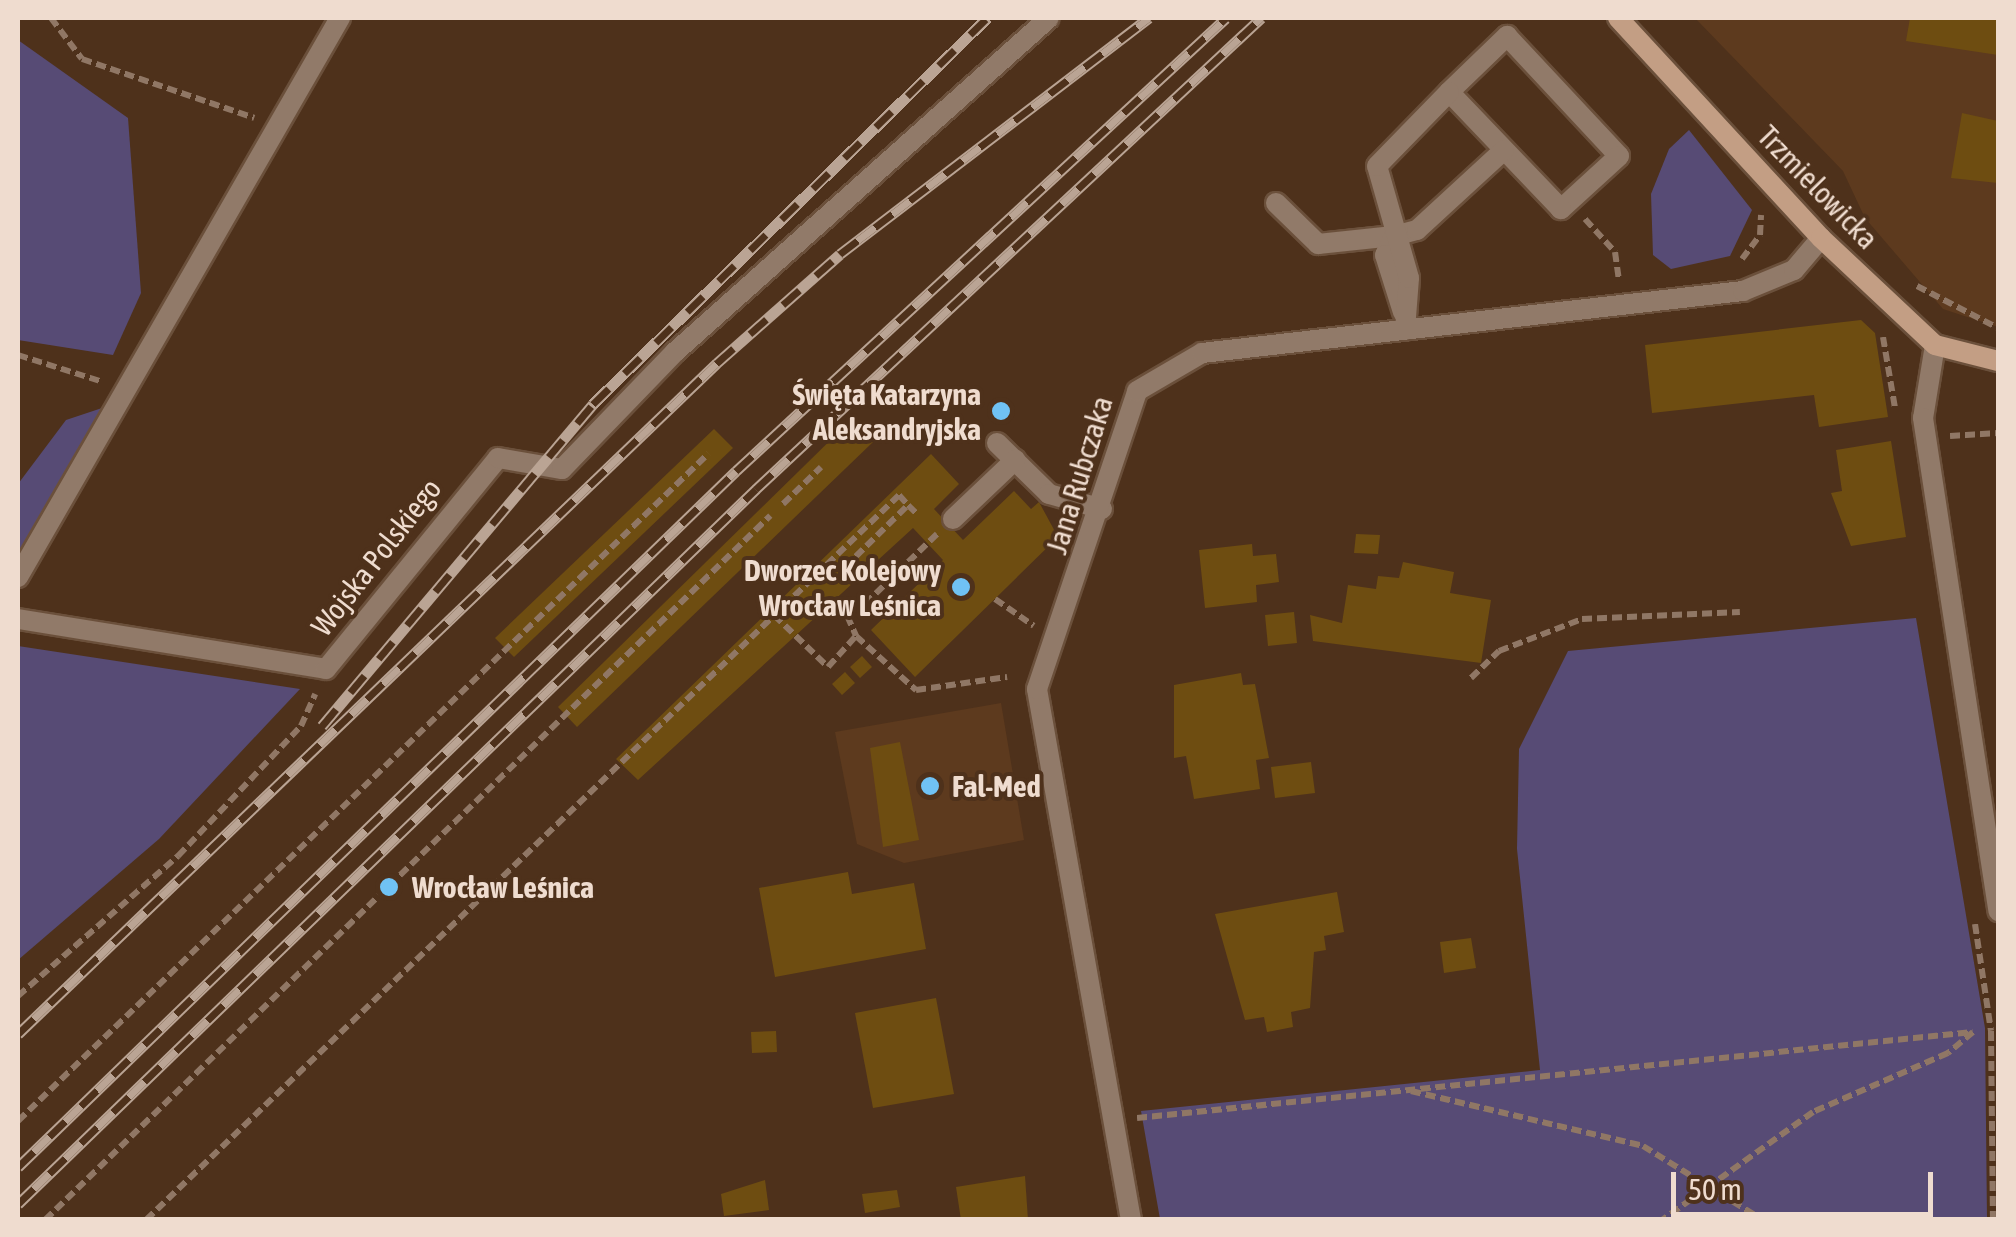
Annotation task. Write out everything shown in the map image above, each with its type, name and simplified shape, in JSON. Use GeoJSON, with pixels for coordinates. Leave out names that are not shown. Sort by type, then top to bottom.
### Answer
{"type":"FeatureCollection","features":[{"type":"Feature","properties":{"kind":"street"},"geometry":{"type":"LineString","coordinates":[[18,578],[130,390],[340,18]]}},
{"type":"Feature","properties":{"kind":"street","name":"Wojska Polskiego"},"geometry":{"type":"LineString","coordinates":[[18,619],[326,669],[498,458],[534,468],[562,469],[675,352],[1049,18]]}},
{"type":"Feature","properties":{"kind":"street","name":"Trzmielowicka"},"geometry":{"type":"LineString","coordinates":[[1618,18],[1821,238],[1935,346]]}},
{"type":"Feature","properties":{"kind":"street"},"geometry":{"type":"LineString","coordinates":[[1404,321],[1409,278],[1376,166],[1449,92],[1507,36],[1620,156],[1561,209],[1449,92]]}},
{"type":"Feature","properties":{"kind":"street"},"geometry":{"type":"LineString","coordinates":[[1276,203],[1318,244],[1394,236],[1417,230],[1504,150]]}},
{"type":"Feature","properties":{"kind":"street","name":"Jana Rubczaka"},"geometry":{"type":"LineString","coordinates":[[1130,1220],[1037,688],[1102,509],[1137,391],[1168,365],[1404,321],[1743,291],[1794,270],[1821,238]]}},
{"type":"Feature","properties":{"kind":"street"},"geometry":{"type":"LineString","coordinates":[[1998,361],[1935,346],[1923,418],[1998,911]]}},
{"type":"Feature","properties":{"kind":"street"},"geometry":{"type":"LineString","coordinates":[[998,443],[1049,494],[1102,509]]}},
{"type":"Feature","properties":{"kind":"street"},"geometry":{"type":"LineString","coordinates":[[953,520],[1014,460]]}},
{"type":"Feature","properties":{"kind":"path"},"geometry":{"type":"LineString","coordinates":[[50,18],[82,59],[278,126]]}},
{"type":"Feature","properties":{"kind":"path"},"geometry":{"type":"LineString","coordinates":[[1568,202],[1615,252],[1620,281]]}},
{"type":"Feature","properties":{"kind":"path"},"geometry":{"type":"LineString","coordinates":[[1735,262],[1760,235],[1757,202]]}},
{"type":"Feature","properties":{"kind":"path"},"geometry":{"type":"LineString","coordinates":[[1907,278],[1972,322],[1998,328]]}},
{"type":"Feature","properties":{"kind":"path"},"geometry":{"type":"LineString","coordinates":[[1602,284],[1636,279]]}},
{"type":"Feature","properties":{"kind":"path"},"geometry":{"type":"LineString","coordinates":[[18,355],[130,390]]}},
{"type":"Feature","properties":{"kind":"path"},"geometry":{"type":"LineString","coordinates":[[18,1121],[708,454]]}},
{"type":"Feature","properties":{"kind":"path"},"geometry":{"type":"LineString","coordinates":[[783,504],[821,467]]}},
{"type":"Feature","properties":{"kind":"path"},"geometry":{"type":"LineString","coordinates":[[146,1220],[898,495],[917,514]]}},
{"type":"Feature","properties":{"kind":"path"},"geometry":{"type":"LineString","coordinates":[[845,567],[908,505]]}},
{"type":"Feature","properties":{"kind":"path"},"geometry":{"type":"LineString","coordinates":[[45,1220],[770,516]]}},
{"type":"Feature","properties":{"kind":"path"},"geometry":{"type":"LineString","coordinates":[[953,520],[865,604],[841,602],[856,636],[916,690],[1007,677]]}},
{"type":"Feature","properties":{"kind":"path"},"geometry":{"type":"LineString","coordinates":[[995,599],[1005,609]]}},
{"type":"Feature","properties":{"kind":"path"},"geometry":{"type":"LineString","coordinates":[[1471,678],[1499,651],[1582,620],[1740,612]]}},
{"type":"Feature","properties":{"kind":"path"},"geometry":{"type":"LineString","coordinates":[[774,615],[828,667],[856,636]]}},
{"type":"Feature","properties":{"kind":"path"},"geometry":{"type":"LineString","coordinates":[[18,996],[211,823],[301,726],[326,669]]}},
{"type":"Feature","properties":{"kind":"path"},"geometry":{"type":"LineString","coordinates":[[1976,929],[1993,1024],[1993,1220]]}},
{"type":"Feature","properties":{"kind":"path"},"geometry":{"type":"LineString","coordinates":[[1136,1118],[1972,1032],[1993,1024]]}},
{"type":"Feature","properties":{"kind":"path"},"geometry":{"type":"LineString","coordinates":[[1662,1220],[1813,1112],[1948,1053],[1972,1032]]}},
{"type":"Feature","properties":{"kind":"path"},"geometry":{"type":"LineString","coordinates":[[1407,1090],[1643,1146],[1705,1188],[1763,1220]]}},
{"type":"Feature","properties":{"kind":"shaded area"},"geometry":{"type":"Polygon","coordinates":[[[1695,18],[1998,18],[1998,327],[1943,309],[1865,218],[1843,171],[1695,18]]]}},
{"type":"Feature","properties":{"kind":"shaded area"},"geometry":{"type":"Polygon","coordinates":[[[18,40],[128,118],[141,293],[113,355],[18,340],[18,40]]]}},
{"type":"Feature","properties":{"kind":"shaded area"},"geometry":{"type":"Polygon","coordinates":[[[1689,130],[1752,210],[1730,256],[1671,269],[1653,255],[1651,194],[1669,149],[1689,130]]]}},
{"type":"Feature","properties":{"kind":"shaded area"},"geometry":{"type":"Polygon","coordinates":[[[102,408],[18,554],[18,484],[66,420],[102,408]]]}},
{"type":"Feature","properties":{"kind":"shaded area"},"geometry":{"type":"Polygon","coordinates":[[[1916,618],[1985,1028],[1987,1219],[1160,1219],[1141,1111],[1540,1070],[1517,849],[1519,749],[1568,651],[1916,618]]]}},
{"type":"Feature","properties":{"kind":"shaded area"},"geometry":{"type":"Polygon","coordinates":[[[18,646],[300,689],[159,839],[18,960],[18,646]]]}},
{"type":"Feature","properties":{"kind":"shaded area","name":"Fal-Med"},"geometry":{"type":"Polygon","coordinates":[[[1001,703],[1024,840],[904,863],[857,844],[835,732],[1001,703]]]}},
{"type":"Feature","properties":{"kind":"building"},"geometry":{"type":"Polygon","coordinates":[[[1910,18],[1998,18],[1998,55],[1906,41],[1910,18]]]}},
{"type":"Feature","properties":{"kind":"building"},"geometry":{"type":"Polygon","coordinates":[[[1962,113],[1998,121],[1998,183],[1951,178],[1962,113]]]}},
{"type":"Feature","properties":{"kind":"building"},"geometry":{"type":"Polygon","coordinates":[[[1861,320],[1875,333],[1888,417],[1819,427],[1814,395],[1652,413],[1645,345],[1861,320]]]}},
{"type":"Feature","properties":{"kind":"building"},"geometry":{"type":"Polygon","coordinates":[[[851,420],[873,442],[577,727],[558,707],[851,420]]]}},
{"type":"Feature","properties":{"kind":"building"},"geometry":{"type":"Polygon","coordinates":[[[714,429],[733,448],[514,657],[495,638],[714,429]]]}},
{"type":"Feature","properties":{"kind":"building"},"geometry":{"type":"Polygon","coordinates":[[[1891,441],[1906,537],[1851,546],[1831,493],[1842,491],[1836,450],[1891,441]]]}},
{"type":"Feature","properties":{"kind":"building"},"geometry":{"type":"Polygon","coordinates":[[[931,454],[959,484],[934,509],[963,540],[1014,491],[1031,509],[1039,502],[1058,537],[915,677],[871,630],[943,560],[913,528],[638,780],[616,759],[931,454]]]}},
{"type":"Feature","properties":{"kind":"building"},"geometry":{"type":"Polygon","coordinates":[[[1356,534],[1380,535],[1378,554],[1354,553],[1356,534]]]}},
{"type":"Feature","properties":{"kind":"building"},"geometry":{"type":"Polygon","coordinates":[[[1252,544],[1253,556],[1276,554],[1279,582],[1256,585],[1257,602],[1205,608],[1199,550],[1252,544]]]}},
{"type":"Feature","properties":{"kind":"building"},"geometry":{"type":"Polygon","coordinates":[[[1403,562],[1454,572],[1450,593],[1491,600],[1481,663],[1313,641],[1310,615],[1342,623],[1348,585],[1376,589],[1378,576],[1399,578],[1403,562]]]}},
{"type":"Feature","properties":{"kind":"building"},"geometry":{"type":"Polygon","coordinates":[[[1294,612],[1297,643],[1268,646],[1265,615],[1294,612]]]}},
{"type":"Feature","properties":{"kind":"building"},"geometry":{"type":"Polygon","coordinates":[[[862,656],[872,667],[860,678],[850,667],[862,656]]]}},
{"type":"Feature","properties":{"kind":"building"},"geometry":{"type":"Polygon","coordinates":[[[845,672],[855,683],[842,695],[832,684],[845,672]]]}},
{"type":"Feature","properties":{"kind":"building"},"geometry":{"type":"Polygon","coordinates":[[[1241,673],[1243,685],[1255,684],[1269,758],[1256,760],[1260,789],[1194,799],[1186,756],[1174,758],[1174,685],[1241,673]]]}},
{"type":"Feature","properties":{"kind":"building"},"geometry":{"type":"Polygon","coordinates":[[[900,742],[919,840],[883,847],[870,748],[900,742]]]}},
{"type":"Feature","properties":{"kind":"building"},"geometry":{"type":"Polygon","coordinates":[[[1311,762],[1315,793],[1275,798],[1271,767],[1311,762]]]}},
{"type":"Feature","properties":{"kind":"building"},"geometry":{"type":"Polygon","coordinates":[[[848,872],[852,894],[914,883],[926,949],[775,977],[759,888],[848,872]]]}},
{"type":"Feature","properties":{"kind":"building"},"geometry":{"type":"Polygon","coordinates":[[[1337,892],[1344,932],[1324,936],[1326,950],[1314,952],[1310,1008],[1291,1012],[1293,1027],[1267,1032],[1264,1017],[1245,1020],[1215,914],[1337,892]]]}},
{"type":"Feature","properties":{"kind":"building"},"geometry":{"type":"Polygon","coordinates":[[[1471,938],[1476,968],[1444,973],[1440,942],[1471,938]]]}},
{"type":"Feature","properties":{"kind":"building"},"geometry":{"type":"Polygon","coordinates":[[[936,998],[954,1094],[873,1108],[855,1013],[936,998]]]}},
{"type":"Feature","properties":{"kind":"building"},"geometry":{"type":"Polygon","coordinates":[[[776,1031],[777,1052],[752,1053],[751,1032],[776,1031]]]}},
{"type":"Feature","properties":{"kind":"building"},"geometry":{"type":"Polygon","coordinates":[[[1025,1176],[1028,1220],[961,1220],[956,1187],[1025,1176]]]}},
{"type":"Feature","properties":{"kind":"building"},"geometry":{"type":"Polygon","coordinates":[[[765,1180],[769,1210],[724,1216],[721,1194],[765,1180]]]}},
{"type":"Feature","properties":{"kind":"building"},"geometry":{"type":"Polygon","coordinates":[[[897,1190],[900,1207],[865,1213],[862,1194],[897,1190]]]}},
{"type":"Feature","properties":{"kind":"railway"},"geometry":{"type":"LineString","coordinates":[[322,726],[593,404],[987,18]]}},
{"type":"Feature","properties":{"kind":"railway"},"geometry":{"type":"LineString","coordinates":[[18,1034],[717,363],[840,254],[1149,18]]}},
{"type":"Feature","properties":{"kind":"railway"},"geometry":{"type":"LineString","coordinates":[[18,1167],[736,471],[1226,18]]}},
{"type":"Feature","properties":{"kind":"railway"},"geometry":{"type":"LineString","coordinates":[[18,1204],[756,489],[1261,18]]}},
{"type":"Feature","properties":{"kind":"place","name":"Święta Katarzyna Aleksandryjska"},"geometry":{"type":"Point","coordinates":[1001,411]}},
{"type":"Feature","properties":{"kind":"place","name":"Dworzec Kolejowy Wrocław Leśnica"},"geometry":{"type":"Point","coordinates":[961,587]}},
{"type":"Feature","properties":{"kind":"place","name":"Fal-Med"},"geometry":{"type":"Point","coordinates":[930,786]}},
{"type":"Feature","properties":{"kind":"place","name":"Wrocław Leśnica"},"geometry":{"type":"Point","coordinates":[389,887]}}]}
